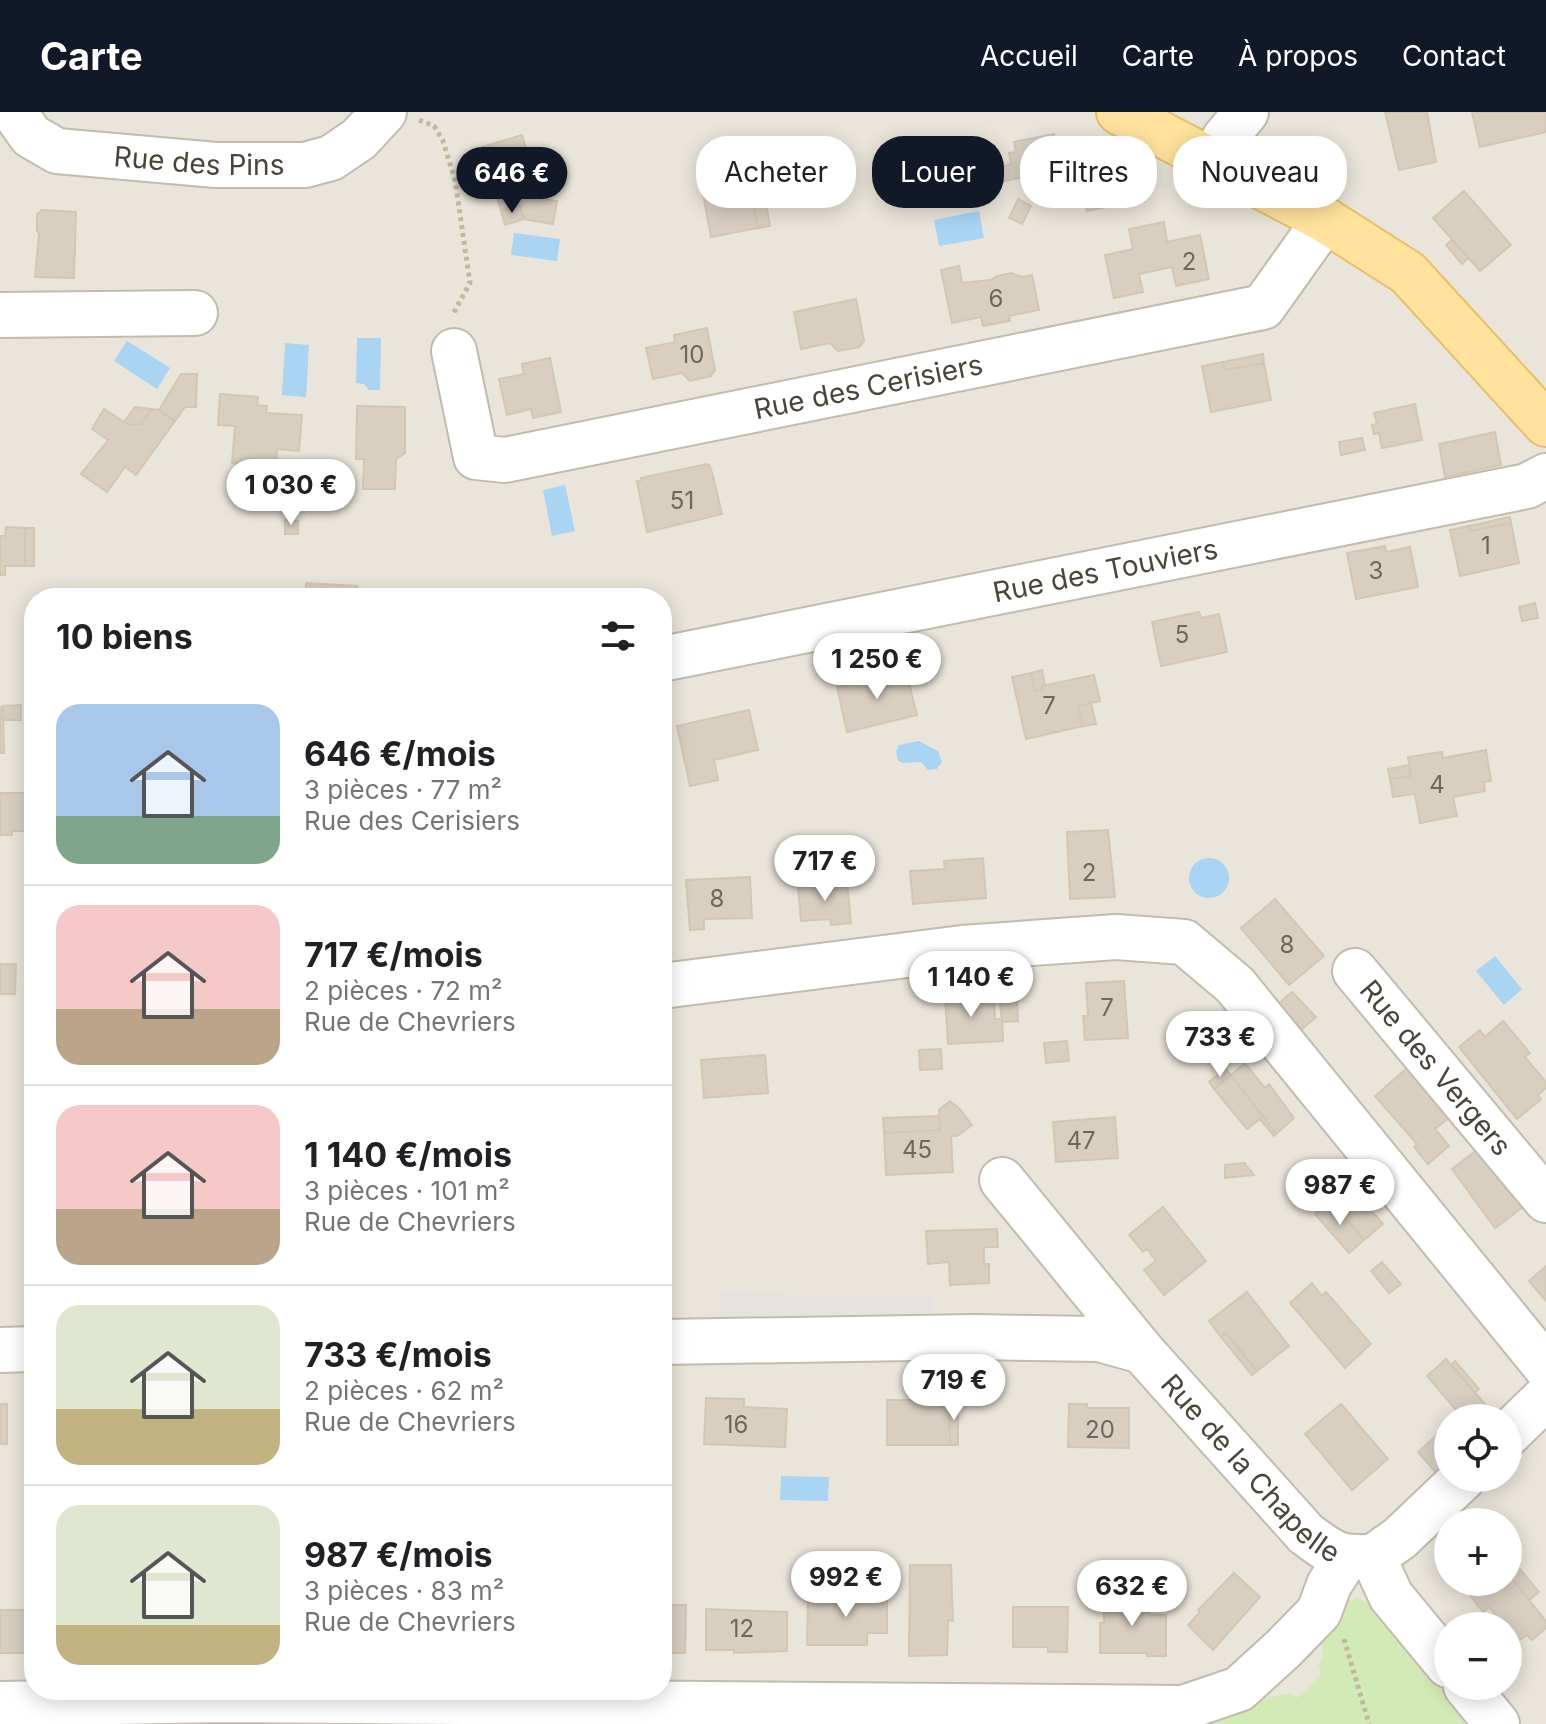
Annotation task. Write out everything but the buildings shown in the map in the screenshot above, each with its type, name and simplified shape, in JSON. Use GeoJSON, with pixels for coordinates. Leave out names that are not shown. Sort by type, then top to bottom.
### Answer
{"type":"FeatureCollection","features":[{"type":"Feature","properties":{"kind":"main road"},"geometry":{"type":"LineString","coordinates":[[1119,112],[1173,140]]}},
{"type":"Feature","properties":{"kind":"main road"},"geometry":{"type":"LineString","coordinates":[[1302,208],[1408,273],[1546,424]]}},
{"type":"Feature","properties":{"kind":"street","name":"Rue des Pins"},"geometry":{"type":"LineString","coordinates":[[14,112],[31,136],[57,151],[216,165],[305,165],[331,158],[398,115]]}},
{"type":"Feature","properties":{"kind":"street"},"geometry":{"type":"LineString","coordinates":[[1226,136],[1246,112]]}},
{"type":"Feature","properties":{"kind":"street","name":"Rue des Cerisiers"},"geometry":{"type":"LineString","coordinates":[[454,351],[476,457],[505,460],[1263,307],[1325,220]]}},
{"type":"Feature","properties":{"kind":"street"},"geometry":{"type":"LineString","coordinates":[[0,315],[195,313]]}},
{"type":"Feature","properties":{"kind":"street","name":"Rue des Touviers"},"geometry":{"type":"LineString","coordinates":[[672,657],[1527,486],[1546,476]]}},
{"type":"Feature","properties":{"kind":"street"},"geometry":{"type":"LineString","coordinates":[[672,985],[962,948],[1116,937],[1184,942],[1235,985],[1546,1367]]}},
{"type":"Feature","properties":{"kind":"street","name":"Rue des Vergers"},"geometry":{"type":"LineString","coordinates":[[1355,971],[1546,1200]]}},
{"type":"Feature","properties":{"kind":"street","name":"Rue de la Chapelle"},"geometry":{"type":"LineString","coordinates":[[1002,1180],[1142,1351],[1306,1534],[1329,1550],[1360,1557]]}},
{"type":"Feature","properties":{"kind":"street","name":"Rue de la Chapelle"},"geometry":{"type":"LineString","coordinates":[[672,1342],[1005,1337],[1099,1339],[1142,1351]]}},
{"type":"Feature","properties":{"kind":"street"},"geometry":{"type":"LineString","coordinates":[[0,1350],[24,1349]]}},
{"type":"Feature","properties":{"kind":"street"},"geometry":{"type":"LineString","coordinates":[[1522,1420],[1546,1397]]}},
{"type":"Feature","properties":{"kind":"street"},"geometry":{"type":"LineString","coordinates":[[0,1704],[225,1712],[1184,1716],[1239,1689],[1319,1612],[1329,1585],[1360,1557],[1400,1538],[1448,1492]]}},
{"type":"Feature","properties":{"kind":"street"},"geometry":{"type":"LineString","coordinates":[[1360,1557],[1434,1648]]}},
{"type":"Feature","properties":{"kind":"street"},"geometry":{"type":"LineString","coordinates":[[1477,1700],[1497,1724]]}},
{"type":"Feature","properties":{"kind":"path"},"geometry":{"type":"LineString","coordinates":[[398,115],[434,126],[443,141],[455,180],[470,283],[453,313],[454,351]]}},
{"type":"Feature","properties":{"kind":"path"},"geometry":{"type":"LineString","coordinates":[[1319,1612],[1346,1641],[1369,1724]]}},
{"type":"Feature","properties":{"kind":"shaded area"},"geometry":{"type":"Polygon","coordinates":[[[0,112],[1546,112],[1546,1724],[0,1724],[0,112]]]}},
{"type":"Feature","properties":{"kind":"shaded area"},"geometry":{"type":"Polygon","coordinates":[[[719,1292],[932,1298],[931,1324],[718,1320],[719,1292]]]}},
{"type":"Feature","properties":{"kind":"green space"},"geometry":{"type":"Polygon","coordinates":[[[1359,1598],[1385,1614],[1434,1673],[1434,1700],[1456,1700],[1476,1724],[1205,1724],[1217,1710],[1290,1693],[1297,1698],[1321,1674],[1318,1666],[1323,1655],[1320,1627],[1340,1602],[1359,1598]]]}},
{"type":"Feature","properties":{"kind":"water"},"geometry":{"type":"Polygon","coordinates":[[[979,211],[984,238],[939,246],[934,220],[979,211]]]}},
{"type":"Feature","properties":{"kind":"water"},"geometry":{"type":"Polygon","coordinates":[[[514,233],[560,239],[557,261],[511,255],[514,233]]]}},
{"type":"Feature","properties":{"kind":"water"},"geometry":{"type":"Polygon","coordinates":[[[357,338],[381,338],[380,390],[369,390],[364,384],[356,383],[357,338]]]}},
{"type":"Feature","properties":{"kind":"water"},"geometry":{"type":"Polygon","coordinates":[[[127,341],[170,368],[157,389],[114,361],[127,341]]]}},
{"type":"Feature","properties":{"kind":"water"},"geometry":{"type":"Polygon","coordinates":[[[285,343],[309,345],[306,397],[282,395],[285,343]]]}},
{"type":"Feature","properties":{"kind":"water"},"geometry":{"type":"Polygon","coordinates":[[[565,485],[575,531],[552,536],[543,490],[565,485]]]}},
{"type":"Feature","properties":{"kind":"water"},"geometry":{"type":"Polygon","coordinates":[[[919,741],[938,751],[942,762],[937,769],[928,770],[921,762],[898,761],[896,751],[899,745],[919,741]]]}},
{"type":"Feature","properties":{"kind":"water"},"geometry":{"type":"Polygon","coordinates":[[[1209,858],[1223,864],[1229,878],[1223,892],[1209,898],[1195,892],[1189,878],[1195,864],[1209,858]]]}},
{"type":"Feature","properties":{"kind":"water"},"geometry":{"type":"Polygon","coordinates":[[[1495,956],[1522,989],[1504,1005],[1476,971],[1495,956]]]}},
{"type":"Feature","properties":{"kind":"water"},"geometry":{"type":"Polygon","coordinates":[[[781,1476],[829,1477],[828,1501],[780,1500],[781,1476]]]}}]}
